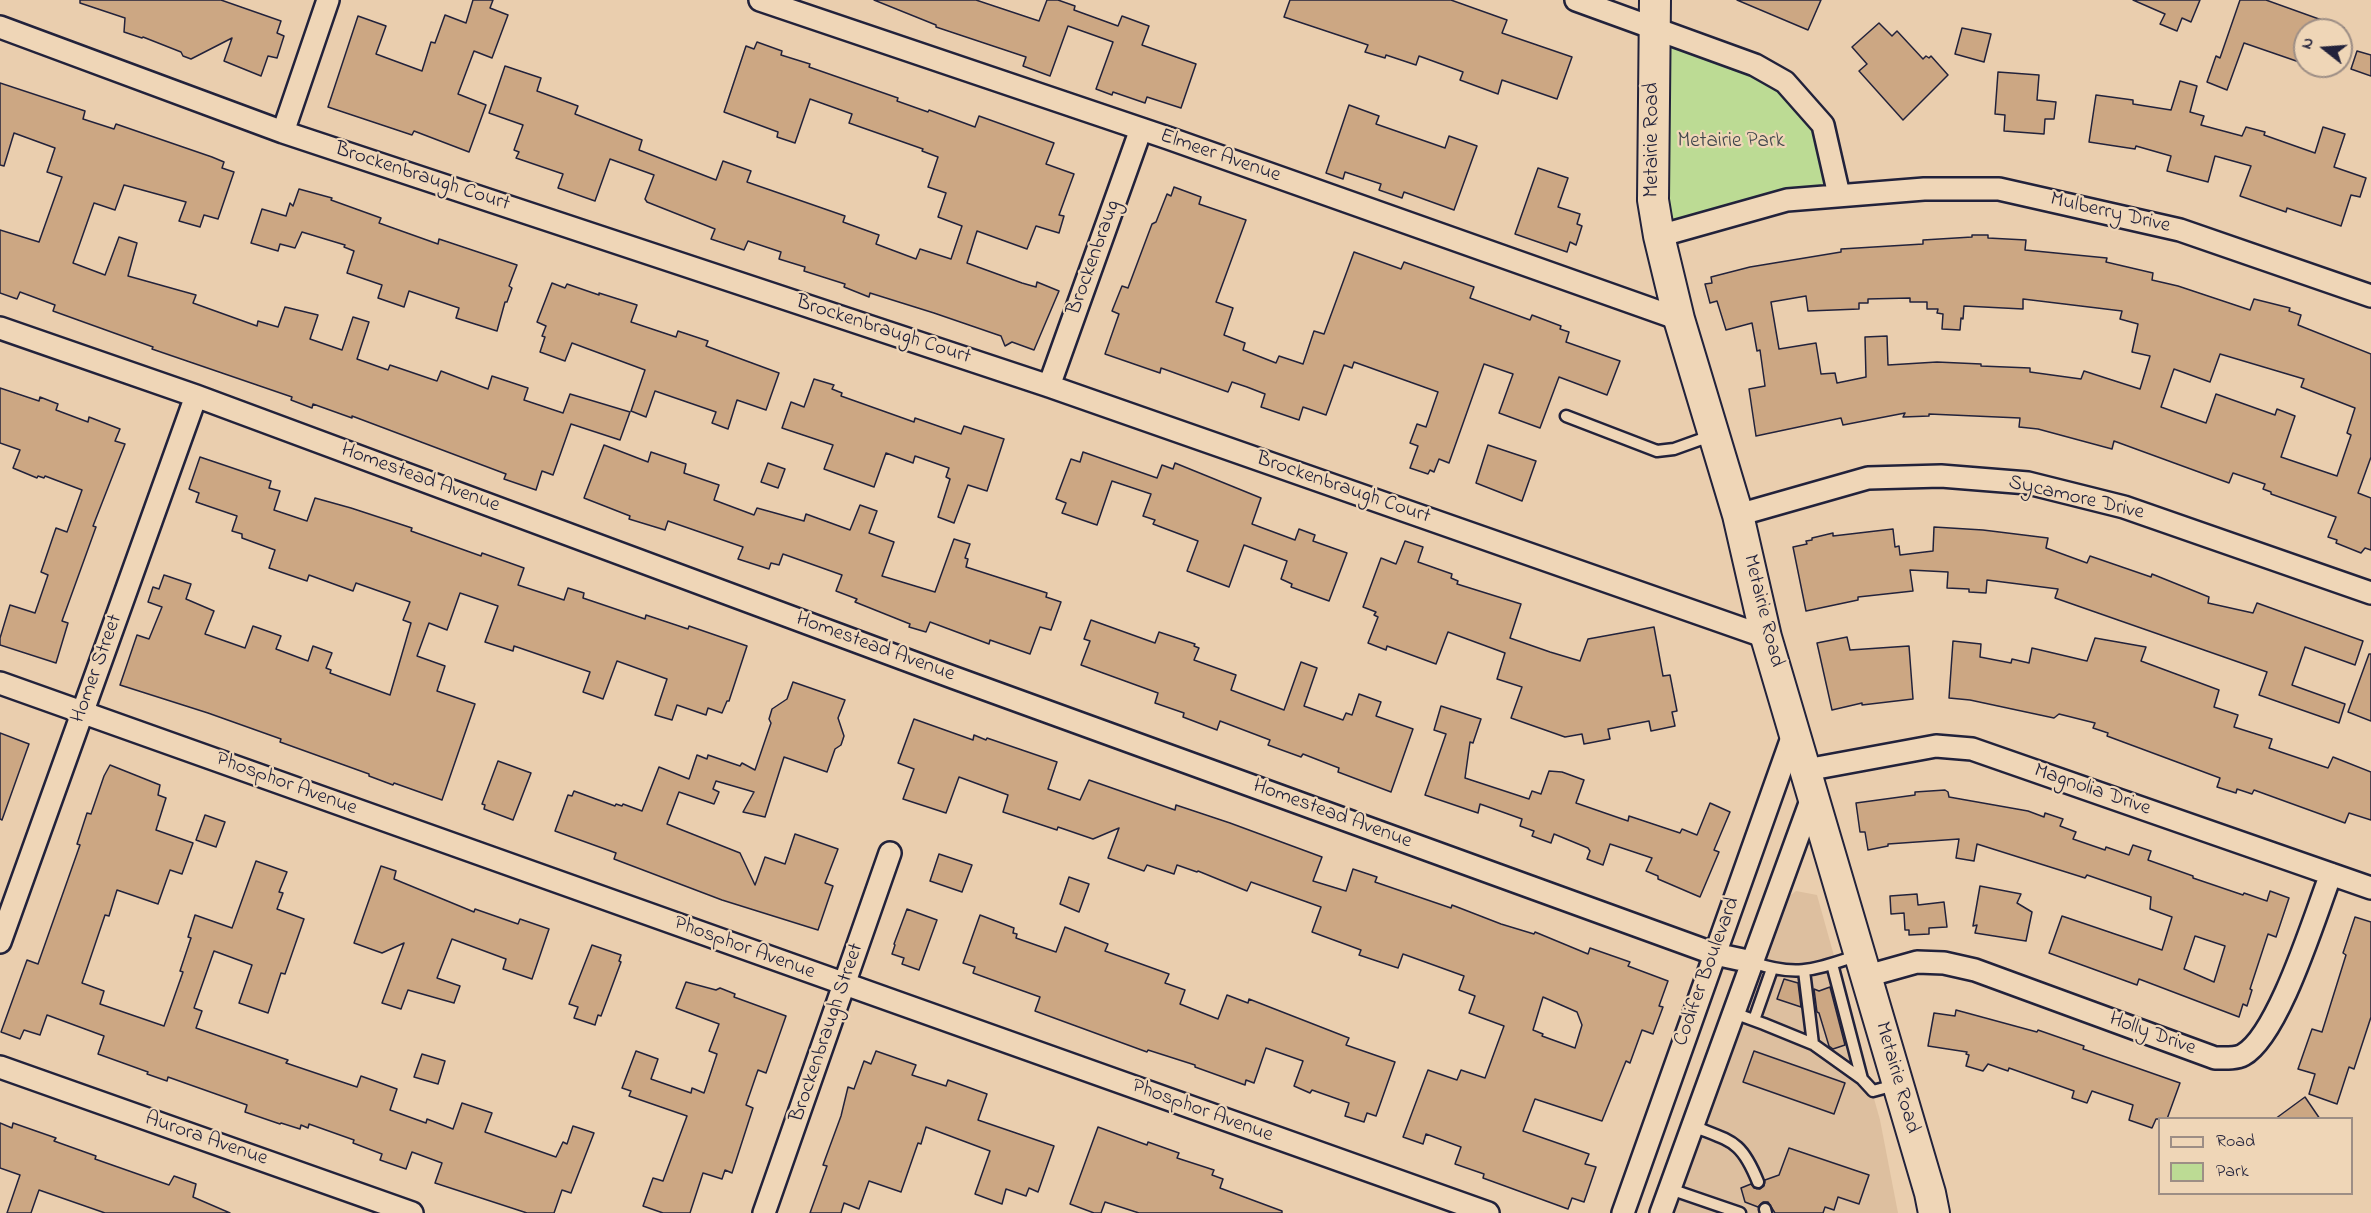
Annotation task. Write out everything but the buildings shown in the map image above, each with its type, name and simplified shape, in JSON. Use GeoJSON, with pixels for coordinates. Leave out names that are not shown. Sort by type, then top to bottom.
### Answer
{"type":"FeatureCollection","features":[{"type":"Feature","properties":{"kind":"main road","name":"Metairie Road"},"geometry":{"type":"LineString","coordinates":[[1655,14],[1653,200],[1659,236],[1679,319],[1738,515],[1766,637],[1934,1213]]}},
{"type":"Feature","properties":{"kind":"street"},"geometry":{"type":"LineString","coordinates":[[283,132],[328,0]]}},
{"type":"Feature","properties":{"kind":"street","name":"Elmeer Avenue"},"geometry":{"type":"LineString","coordinates":[[760,0],[1141,129],[1679,319]]}},
{"type":"Feature","properties":{"kind":"street"},"geometry":{"type":"LineString","coordinates":[[1576,0],[1655,14],[1785,82],[1822,125],[1839,195]]}},
{"type":"Feature","properties":{"kind":"street","name":"Brockenbraugh Court"},"geometry":{"type":"LineString","coordinates":[[0,27],[283,132],[1049,386],[1766,637]]}},
{"type":"Feature","properties":{"kind":"street","name":"Brockenbraug"},"geometry":{"type":"LineString","coordinates":[[1049,386],[1141,129]]}},
{"type":"Feature","properties":{"kind":"street","name":"Mulberry Drive"},"geometry":{"type":"LineString","coordinates":[[1659,236],[1787,200],[1924,189],[1999,189],[2180,230],[2371,297]]}},
{"type":"Feature","properties":{"kind":"street","name":"Homestead Avenue"},"geometry":{"type":"LineString","coordinates":[[0,328],[196,396],[944,674],[1715,954],[1762,966]]}},
{"type":"Feature","properties":{"kind":"street","name":"Homer Street"},"geometry":{"type":"LineString","coordinates":[[0,942],[196,396]]}},
{"type":"Feature","properties":{"kind":"street","name":"Sycamore Drive"},"geometry":{"type":"LineString","coordinates":[[1738,515],[1868,478],[1941,476],[2028,483],[2124,507],[2371,593]]}},
{"type":"Feature","properties":{"kind":"street","name":"Phosphor Avenue"},"geometry":{"type":"LineString","coordinates":[[0,683],[1488,1213]]}},
{"type":"Feature","properties":{"kind":"street","name":"Codifer Boulevard"},"geometry":{"type":"LineString","coordinates":[[1623,1213],[1794,732]]}},
{"type":"Feature","properties":{"kind":"street","name":"Magnolia Drive"},"geometry":{"type":"LineString","coordinates":[[1809,783],[1936,746],[1972,749],[2371,888]]}},
{"type":"Feature","properties":{"kind":"street","name":"Codifer Boulevard"},"geometry":{"type":"LineString","coordinates":[[1661,1213],[1734,1013],[1762,966],[1809,783]]}},
{"type":"Feature","properties":{"kind":"street","name":"Brockenbraugh Street"},"geometry":{"type":"LineString","coordinates":[[764,1213],[890,853]]}},
{"type":"Feature","properties":{"kind":"street","name":"Holly Drive"},"geometry":{"type":"LineString","coordinates":[[1863,966],[1917,962],[1944,963],[1975,970],[2215,1058],[2242,1056],[2260,1040],[2279,1011],[2331,874]]}},
{"type":"Feature","properties":{"kind":"street","name":"Aurora Avenue"},"geometry":{"type":"LineString","coordinates":[[0,1067],[412,1213]]}},
{"type":"Feature","properties":{"kind":"lane"},"geometry":{"type":"LineString","coordinates":[[1566,416],[1657,451],[1674,449],[1714,435]]}},
{"type":"Feature","properties":{"kind":"lane"},"geometry":{"type":"LineString","coordinates":[[1754,1020],[1762,966],[1804,971],[1832,964],[1863,966]]}},
{"type":"Feature","properties":{"kind":"lane"},"geometry":{"type":"LineString","coordinates":[[1832,964],[1862,1079]]}},
{"type":"Feature","properties":{"kind":"lane"},"geometry":{"type":"LineString","coordinates":[[1804,971],[1813,1044]]}},
{"type":"Feature","properties":{"kind":"lane"},"geometry":{"type":"LineString","coordinates":[[1734,1013],[1813,1044],[1862,1079],[1873,1091],[1898,1084]]}},
{"type":"Feature","properties":{"kind":"lane"},"geometry":{"type":"LineString","coordinates":[[1693,1126],[1742,1149],[1758,1182]]}},
{"type":"Feature","properties":{"kind":"lane"},"geometry":{"type":"LineString","coordinates":[[1670,1189],[1740,1213]]}},
{"type":"Feature","properties":{"kind":"shaded area"},"geometry":{"type":"Polygon","coordinates":[[[1796,891],[1817,895],[1880,1120],[1898,1213],[1672,1213],[1784,900],[1796,891]]]}},
{"type":"Feature","properties":{"kind":"green space","name":"Metairie Park"},"geometry":{"type":"Polygon","coordinates":[[[1654,28],[1776,77],[1823,125],[1839,195],[1659,236],[1654,28]]]}}]}
